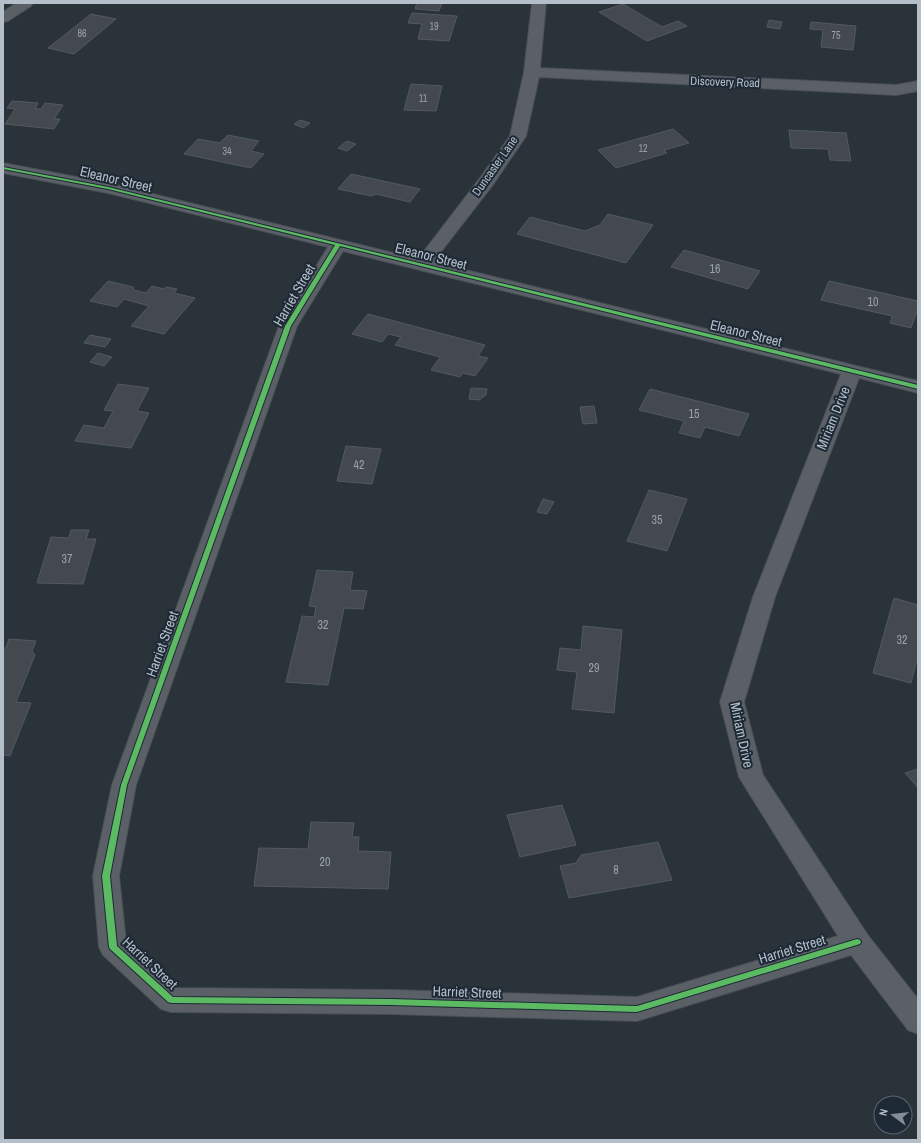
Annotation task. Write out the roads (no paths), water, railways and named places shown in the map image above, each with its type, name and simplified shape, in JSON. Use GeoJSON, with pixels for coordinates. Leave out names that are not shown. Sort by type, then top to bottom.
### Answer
{"type":"FeatureCollection","features":[{"type":"Feature","properties":{"kind":"street"},"geometry":{"type":"LineString","coordinates":[[3,18],[26,3]]}},
{"type":"Feature","properties":{"kind":"street","name":"Duncaster Lane"},"geometry":{"type":"LineString","coordinates":[[421,266],[486,182],[518,136],[532,72],[539,3]]}},
{"type":"Feature","properties":{"kind":"street","name":"Discovery Road"},"geometry":{"type":"LineString","coordinates":[[532,72],[896,90],[918,86]]}},
{"type":"Feature","properties":{"kind":"street","name":"Eleanor Street"},"geometry":{"type":"LineString","coordinates":[[3,168],[108,188],[338,246],[918,387]]}},
{"type":"Feature","properties":{"kind":"street","name":"Harriet Street"},"geometry":{"type":"LineString","coordinates":[[338,246],[288,326],[124,785],[106,876],[112,946],[171,1000],[391,1002],[637,1009],[857,942]]}},
{"type":"Feature","properties":{"kind":"street","name":"Miriam Drive"},"geometry":{"type":"LineString","coordinates":[[852,371],[764,597],[732,702],[751,776],[857,942],[918,1021]]}}]}
